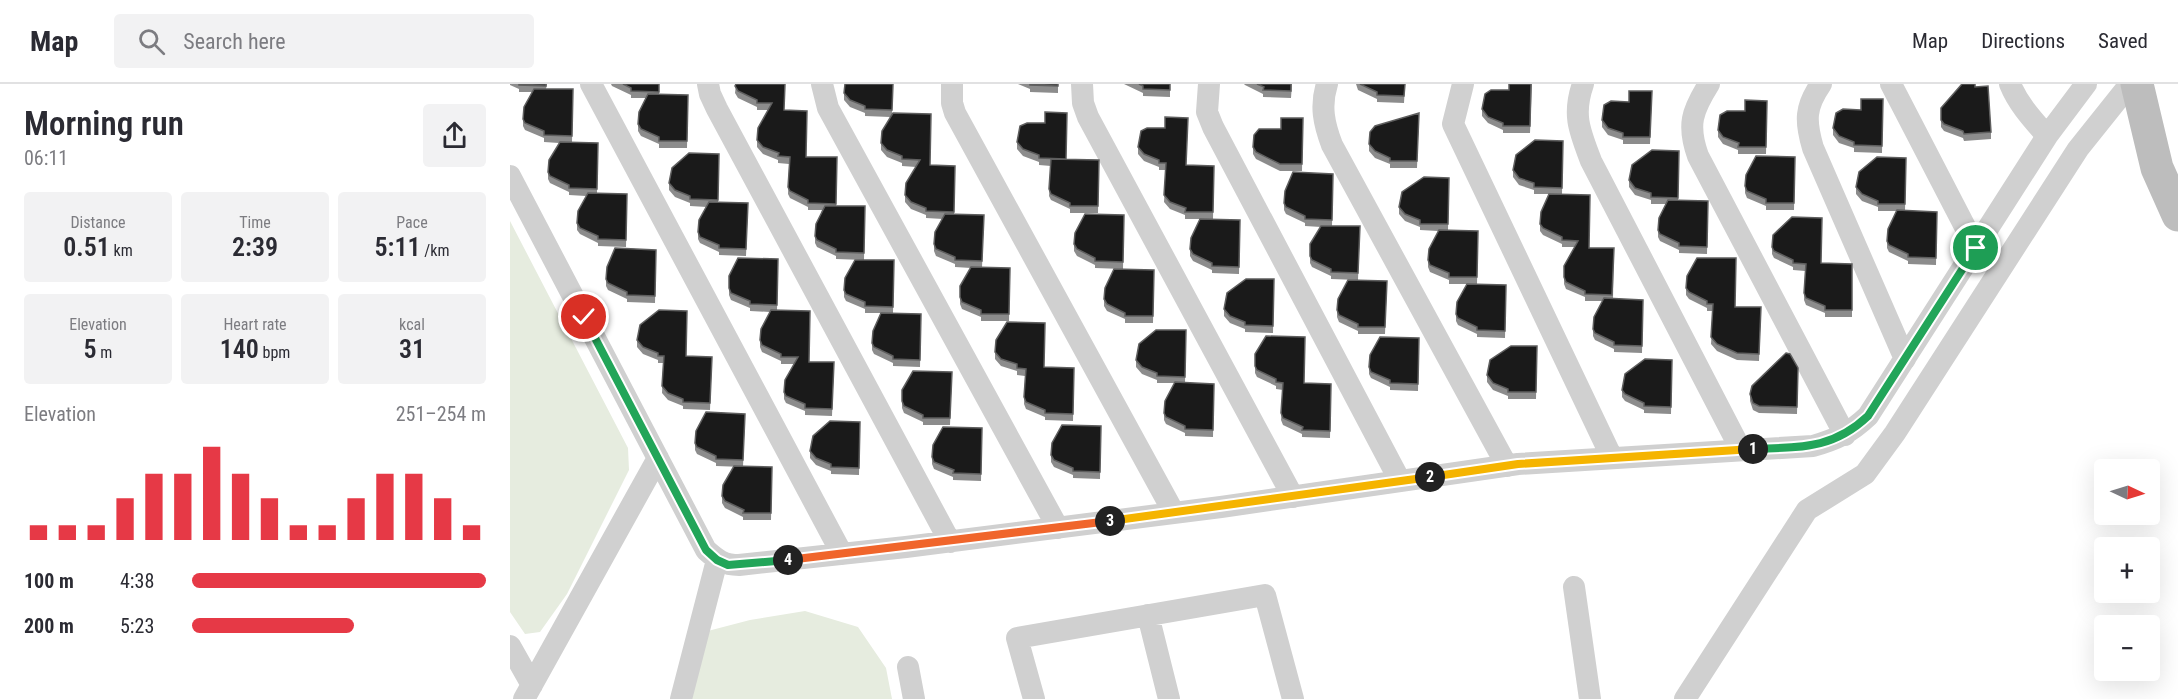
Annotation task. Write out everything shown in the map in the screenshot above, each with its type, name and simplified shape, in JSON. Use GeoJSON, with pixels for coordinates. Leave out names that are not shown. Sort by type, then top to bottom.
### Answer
{"type":"FeatureCollection","features":[{"type":"Feature","properties":{"kind":"main road"},"geometry":{"type":"LineString","coordinates":[[2137,84],[2157,168],[2178,214]]}},
{"type":"Feature","properties":{"kind":"street"},"geometry":{"type":"LineString","coordinates":[[591,84],[842,554]]}},
{"type":"Feature","properties":{"kind":"street"},"geometry":{"type":"LineString","coordinates":[[708,84],[717,109],[950,542]]}},
{"type":"Feature","properties":{"kind":"street"},"geometry":{"type":"LineString","coordinates":[[822,84],[828,108],[1058,528]]}},
{"type":"Feature","properties":{"kind":"street"},"geometry":{"type":"LineString","coordinates":[[952,84],[952,103],[955,113],[1173,513]]}},
{"type":"Feature","properties":{"kind":"street"},"geometry":{"type":"LineString","coordinates":[[1082,84],[1083,103],[1088,117],[1293,497]]}},
{"type":"Feature","properties":{"kind":"street"},"geometry":{"type":"LineString","coordinates":[[1209,84],[1207,112],[1213,127],[1400,481]]}},
{"type":"Feature","properties":{"kind":"street"},"geometry":{"type":"LineString","coordinates":[[1327,84],[1323,110],[1332,145],[1507,465]]}},
{"type":"Feature","properties":{"kind":"street"},"geometry":{"type":"LineString","coordinates":[[1463,84],[1453,124],[1612,458]]}},
{"type":"Feature","properties":{"kind":"street"},"geometry":{"type":"LineString","coordinates":[[1583,84],[1576,114],[1591,161],[1741,450]]}},
{"type":"Feature","properties":{"kind":"street"},"geometry":{"type":"LineString","coordinates":[[1709,84],[1696,104],[1692,116],[1693,141],[1698,156],[1845,435]]}},
{"type":"Feature","properties":{"kind":"street"},"geometry":{"type":"LineString","coordinates":[[1821,84],[1810,99],[1808,116],[1811,140],[1905,359]]}},
{"type":"Feature","properties":{"kind":"street"},"geometry":{"type":"LineString","coordinates":[[1891,84],[1976,248]]}},
{"type":"Feature","properties":{"kind":"street"},"geometry":{"type":"LineString","coordinates":[[2010,84],[2024,109],[2047,136]]}},
{"type":"Feature","properties":{"kind":"street"},"geometry":{"type":"LineString","coordinates":[[510,176],[706,550],[717,560],[728,565],[739,565],[1058,528],[1293,497],[1507,465],[1813,446],[1845,435],[1854,430],[1868,416],[2047,136],[2086,84]]}},
{"type":"Feature","properties":{"kind":"street"},"geometry":{"type":"LineString","coordinates":[[1685,699],[1807,510],[1865,474],[1895,433],[2078,149],[2130,84]]}},
{"type":"Feature","properties":{"kind":"street"},"geometry":{"type":"LineString","coordinates":[[528,692],[658,458]]}},
{"type":"Feature","properties":{"kind":"street"},"geometry":{"type":"LineString","coordinates":[[681,699],[717,560]]}},
{"type":"Feature","properties":{"kind":"street"},"geometry":{"type":"LineString","coordinates":[[1574,587],[1590,699]]}},
{"type":"Feature","properties":{"kind":"street"},"geometry":{"type":"LineString","coordinates":[[1034,699],[1017,638],[1265,595],[1293,699]]}},
{"type":"Feature","properties":{"kind":"street"},"geometry":{"type":"LineString","coordinates":[[1148,615],[1169,699]]}},
{"type":"Feature","properties":{"kind":"street"},"geometry":{"type":"LineString","coordinates":[[510,646],[528,692]]}},
{"type":"Feature","properties":{"kind":"street"},"geometry":{"type":"LineString","coordinates":[[908,667],[914,699]]}},
{"type":"Feature","properties":{"kind":"shaded area"},"geometry":{"type":"Polygon","coordinates":[[[510,221],[628,448],[629,470],[567,594],[540,632],[525,634],[510,612],[510,221]]]}},
{"type":"Feature","properties":{"kind":"shaded area"},"geometry":{"type":"Polygon","coordinates":[[[805,611],[858,627],[886,668],[892,699],[689,699],[704,632],[750,620],[805,611]]]}},
{"type":"Feature","properties":{"kind":"building"},"geometry":{"type":"Polygon","coordinates":[[[546,84],[546,86],[519,85],[546,84]]]}},
{"type":"Feature","properties":{"kind":"building"},"geometry":{"type":"Polygon","coordinates":[[[623,84],[659,84],[659,92],[631,91],[631,88],[623,84]]]}},
{"type":"Feature","properties":{"kind":"building"},"geometry":{"type":"Polygon","coordinates":[[[736,84],[785,84],[784,110],[807,111],[806,157],[837,157],[836,204],[808,203],[808,200],[790,191],[788,187],[790,157],[778,156],[779,153],[763,147],[757,140],[758,128],[772,103],[757,103],[757,100],[738,91],[736,84]]]}},
{"type":"Feature","properties":{"kind":"building"},"geometry":{"type":"Polygon","coordinates":[[[845,84],[893,84],[892,110],[865,109],[865,106],[850,100],[844,93],[845,84]]]}},
{"type":"Feature","properties":{"kind":"building"},"geometry":{"type":"Polygon","coordinates":[[[1058,84],[1058,86],[1030,85],[1058,84]]]}},
{"type":"Feature","properties":{"kind":"building"},"geometry":{"type":"Polygon","coordinates":[[[1139,84],[1170,84],[1170,90],[1143,89],[1143,86],[1139,84]]]}},
{"type":"Feature","properties":{"kind":"building"},"geometry":{"type":"Polygon","coordinates":[[[1257,84],[1291,84],[1291,91],[1263,90],[1264,87],[1257,84]]]}},
{"type":"Feature","properties":{"kind":"building"},"geometry":{"type":"Polygon","coordinates":[[[1360,84],[1405,84],[1404,96],[1377,95],[1377,92],[1360,84]]]}},
{"type":"Feature","properties":{"kind":"building"},"geometry":{"type":"Polygon","coordinates":[[[1509,84],[1531,84],[1530,126],[1503,126],[1503,123],[1488,117],[1482,109],[1485,94],[1491,90],[1509,90],[1509,84]]]}},
{"type":"Feature","properties":{"kind":"building"},"geometry":{"type":"Polygon","coordinates":[[[1962,84],[1975,84],[1975,87],[1988,86],[1991,132],[1964,134],[1963,131],[1944,124],[1941,120],[1941,108],[1962,84]]]}},
{"type":"Feature","properties":{"kind":"building"},"geometry":{"type":"Polygon","coordinates":[[[534,89],[573,89],[572,136],[544,135],[544,131],[525,123],[524,107],[534,89]]]}},
{"type":"Feature","properties":{"kind":"building"},"geometry":{"type":"Polygon","coordinates":[[[1629,91],[1652,91],[1650,137],[1623,137],[1623,133],[1608,128],[1602,120],[1604,105],[1611,101],[1629,102],[1629,91]]]}},
{"type":"Feature","properties":{"kind":"building"},"geometry":{"type":"Polygon","coordinates":[[[648,94],[688,95],[687,141],[659,141],[659,137],[641,129],[638,124],[639,112],[648,94]]]}},
{"type":"Feature","properties":{"kind":"building"},"geometry":{"type":"Polygon","coordinates":[[[1861,99],[1883,99],[1882,146],[1854,145],[1854,142],[1839,136],[1833,128],[1836,113],[1843,109],[1861,110],[1861,99]]]}},
{"type":"Feature","properties":{"kind":"building"},"geometry":{"type":"Polygon","coordinates":[[[1745,100],[1767,101],[1766,147],[1738,147],[1739,143],[1723,137],[1718,130],[1720,115],[1727,111],[1745,111],[1745,100]]]}},
{"type":"Feature","properties":{"kind":"building"},"geometry":{"type":"Polygon","coordinates":[[[1045,112],[1067,113],[1066,159],[1039,158],[1039,155],[1023,149],[1017,142],[1020,126],[1027,123],[1045,123],[1045,112]]]}},
{"type":"Feature","properties":{"kind":"building"},"geometry":{"type":"Polygon","coordinates":[[[893,113],[931,114],[930,165],[955,166],[954,212],[926,211],[926,208],[911,202],[905,195],[906,183],[920,160],[902,159],[902,156],[887,150],[881,143],[882,131],[893,113]]]}},
{"type":"Feature","properties":{"kind":"building"},"geometry":{"type":"Polygon","coordinates":[[[1419,113],[1417,161],[1390,161],[1390,158],[1375,151],[1369,144],[1370,132],[1375,126],[1419,113]]]}},
{"type":"Feature","properties":{"kind":"building"},"geometry":{"type":"Polygon","coordinates":[[[1165,117],[1188,118],[1186,165],[1214,166],[1213,212],[1185,212],[1186,208],[1170,202],[1164,195],[1166,163],[1159,163],[1159,160],[1144,154],[1138,147],[1141,131],[1147,128],[1165,128],[1165,117]]]}},
{"type":"Feature","properties":{"kind":"building"},"geometry":{"type":"Polygon","coordinates":[[[1281,118],[1303,118],[1302,164],[1280,164],[1256,152],[1253,147],[1254,135],[1259,129],[1281,129],[1281,118]]]}},
{"type":"Feature","properties":{"kind":"building"},"geometry":{"type":"Polygon","coordinates":[[[1535,140],[1563,141],[1562,188],[1534,187],[1534,183],[1519,178],[1513,170],[1516,155],[1535,140]]]}},
{"type":"Feature","properties":{"kind":"building"},"geometry":{"type":"Polygon","coordinates":[[[560,142],[598,143],[597,189],[569,188],[569,185],[550,176],[549,160],[560,142]]]}},
{"type":"Feature","properties":{"kind":"building"},"geometry":{"type":"Polygon","coordinates":[[[1652,150],[1679,151],[1678,198],[1651,197],[1651,193],[1635,188],[1629,180],[1632,165],[1652,150]]]}},
{"type":"Feature","properties":{"kind":"building"},"geometry":{"type":"Polygon","coordinates":[[[689,153],[719,154],[718,200],[690,199],[690,196],[675,190],[669,183],[672,168],[689,153]]]}},
{"type":"Feature","properties":{"kind":"building"},"geometry":{"type":"Polygon","coordinates":[[[1756,156],[1795,157],[1794,203],[1766,203],[1766,199],[1747,191],[1746,175],[1756,156]]]}},
{"type":"Feature","properties":{"kind":"building"},"geometry":{"type":"Polygon","coordinates":[[[1877,157],[1906,158],[1905,204],[1878,204],[1878,201],[1862,194],[1856,187],[1859,172],[1877,157]]]}},
{"type":"Feature","properties":{"kind":"building"},"geometry":{"type":"Polygon","coordinates":[[[1051,159],[1099,160],[1098,206],[1070,206],[1070,203],[1051,194],[1049,189],[1051,159]]]}},
{"type":"Feature","properties":{"kind":"building"},"geometry":{"type":"Polygon","coordinates":[[[1293,172],[1333,174],[1332,220],[1305,219],[1305,216],[1286,207],[1285,191],[1293,172]]]}},
{"type":"Feature","properties":{"kind":"building"},"geometry":{"type":"Polygon","coordinates":[[[1424,177],[1449,178],[1448,224],[1420,224],[1420,220],[1405,214],[1399,207],[1402,192],[1424,177]]]}},
{"type":"Feature","properties":{"kind":"building"},"geometry":{"type":"Polygon","coordinates":[[[588,193],[627,194],[626,240],[598,239],[598,236],[580,228],[577,223],[578,211],[588,193]]]}},
{"type":"Feature","properties":{"kind":"building"},"geometry":{"type":"Polygon","coordinates":[[[1549,194],[1590,195],[1589,248],[1614,248],[1612,295],[1585,294],[1585,291],[1566,282],[1564,266],[1578,241],[1562,240],[1562,237],[1543,228],[1540,224],[1541,212],[1549,194]]]}},
{"type":"Feature","properties":{"kind":"building"},"geometry":{"type":"Polygon","coordinates":[[[1668,200],[1708,201],[1707,247],[1679,246],[1679,243],[1660,234],[1659,218],[1668,200]]]}},
{"type":"Feature","properties":{"kind":"building"},"geometry":{"type":"Polygon","coordinates":[[[709,202],[748,203],[746,249],[719,248],[719,245],[700,237],[699,220],[709,202]]]}},
{"type":"Feature","properties":{"kind":"building"},"geometry":{"type":"Polygon","coordinates":[[[825,206],[865,206],[864,253],[836,252],[836,249],[817,240],[816,224],[825,206]]]}},
{"type":"Feature","properties":{"kind":"building"},"geometry":{"type":"Polygon","coordinates":[[[1897,210],[1937,212],[1936,258],[1908,257],[1908,254],[1889,245],[1888,229],[1897,210]]]}},
{"type":"Feature","properties":{"kind":"building"},"geometry":{"type":"Polygon","coordinates":[[[945,214],[984,215],[982,261],[955,260],[955,257],[936,249],[935,232],[945,214]]]}},
{"type":"Feature","properties":{"kind":"building"},"geometry":{"type":"Polygon","coordinates":[[[1085,214],[1124,215],[1123,262],[1095,261],[1095,258],[1077,249],[1074,244],[1075,233],[1085,214]]]}},
{"type":"Feature","properties":{"kind":"building"},"geometry":{"type":"Polygon","coordinates":[[[1792,217],[1822,218],[1821,263],[1852,264],[1852,310],[1825,310],[1825,306],[1806,298],[1804,293],[1806,264],[1793,263],[1793,260],[1774,251],[1773,235],[1792,217]]]}},
{"type":"Feature","properties":{"kind":"building"},"geometry":{"type":"Polygon","coordinates":[[[1200,219],[1240,220],[1239,267],[1212,266],[1212,263],[1193,254],[1190,249],[1191,238],[1200,219]]]}},
{"type":"Feature","properties":{"kind":"building"},"geometry":{"type":"Polygon","coordinates":[[[1321,226],[1360,226],[1358,273],[1331,272],[1331,269],[1312,260],[1310,244],[1321,226]]]}},
{"type":"Feature","properties":{"kind":"building"},"geometry":{"type":"Polygon","coordinates":[[[1439,230],[1478,231],[1477,277],[1449,277],[1449,273],[1430,265],[1429,249],[1439,230]]]}},
{"type":"Feature","properties":{"kind":"building"},"geometry":{"type":"Polygon","coordinates":[[[615,248],[656,250],[655,296],[627,295],[627,292],[608,283],[607,267],[615,248]]]}},
{"type":"Feature","properties":{"kind":"building"},"geometry":{"type":"Polygon","coordinates":[[[738,258],[778,259],[777,305],[750,304],[750,301],[731,293],[729,276],[738,258]]]}},
{"type":"Feature","properties":{"kind":"building"},"geometry":{"type":"Polygon","coordinates":[[[1697,258],[1736,258],[1735,307],[1761,307],[1759,354],[1737,353],[1717,344],[1711,337],[1713,304],[1707,304],[1707,301],[1689,292],[1686,288],[1687,276],[1697,258]]]}},
{"type":"Feature","properties":{"kind":"building"},"geometry":{"type":"Polygon","coordinates":[[[855,260],[894,260],[893,307],[865,306],[865,302],[846,294],[845,278],[855,260]]]}},
{"type":"Feature","properties":{"kind":"building"},"geometry":{"type":"Polygon","coordinates":[[[971,267],[1010,268],[1009,314],[981,314],[981,310],[962,302],[960,286],[971,267]]]}},
{"type":"Feature","properties":{"kind":"building"},"geometry":{"type":"Polygon","coordinates":[[[1114,269],[1154,270],[1153,316],[1125,316],[1125,313],[1107,304],[1104,299],[1105,288],[1114,269]]]}},
{"type":"Feature","properties":{"kind":"building"},"geometry":{"type":"Polygon","coordinates":[[[1246,279],[1274,279],[1273,326],[1245,325],[1245,322],[1230,316],[1224,309],[1227,293],[1246,279]]]}},
{"type":"Feature","properties":{"kind":"building"},"geometry":{"type":"Polygon","coordinates":[[[1348,280],[1387,281],[1385,327],[1358,327],[1358,324],[1339,315],[1338,299],[1348,280]]]}},
{"type":"Feature","properties":{"kind":"building"},"geometry":{"type":"Polygon","coordinates":[[[1467,284],[1506,285],[1505,331],[1477,330],[1477,327],[1458,318],[1457,302],[1467,284]]]}},
{"type":"Feature","properties":{"kind":"building"},"geometry":{"type":"Polygon","coordinates":[[[1604,298],[1643,300],[1642,346],[1614,345],[1614,342],[1595,333],[1594,317],[1604,298]]]}},
{"type":"Feature","properties":{"kind":"building"},"geometry":{"type":"Polygon","coordinates":[[[659,310],[687,311],[686,356],[712,357],[710,403],[683,402],[683,399],[668,393],[662,386],[664,356],[658,356],[658,353],[643,347],[637,340],[640,325],[659,310]]]}},
{"type":"Feature","properties":{"kind":"building"},"geometry":{"type":"Polygon","coordinates":[[[771,310],[810,311],[809,362],[834,362],[832,409],[805,408],[805,404],[786,396],[785,380],[798,357],[781,357],[781,354],[762,345],[761,329],[771,310]]]}},
{"type":"Feature","properties":{"kind":"building"},"geometry":{"type":"Polygon","coordinates":[[[881,313],[921,314],[920,360],[893,359],[893,356],[874,347],[873,331],[881,313]]]}},
{"type":"Feature","properties":{"kind":"building"},"geometry":{"type":"Polygon","coordinates":[[[1007,322],[1045,323],[1044,367],[1074,368],[1073,414],[1045,413],[1045,410],[1026,402],[1024,397],[1026,369],[1017,368],[1017,364],[1001,359],[995,352],[996,340],[1007,322]]]}},
{"type":"Feature","properties":{"kind":"building"},"geometry":{"type":"Polygon","coordinates":[[[1156,330],[1186,330],[1185,377],[1157,376],[1157,373],[1142,367],[1136,360],[1139,344],[1156,330]]]}},
{"type":"Feature","properties":{"kind":"building"},"geometry":{"type":"Polygon","coordinates":[[[1266,336],[1305,337],[1304,383],[1331,384],[1330,431],[1302,430],[1303,427],[1283,418],[1281,413],[1283,383],[1276,382],[1276,379],[1257,370],[1255,366],[1255,354],[1266,336]]]}},
{"type":"Feature","properties":{"kind":"building"},"geometry":{"type":"Polygon","coordinates":[[[1380,337],[1419,338],[1418,384],[1390,383],[1390,380],[1371,372],[1370,355],[1380,337]]]}},
{"type":"Feature","properties":{"kind":"building"},"geometry":{"type":"Polygon","coordinates":[[[1511,346],[1537,346],[1536,392],[1508,392],[1508,389],[1493,383],[1487,375],[1490,360],[1511,346]]]}},
{"type":"Feature","properties":{"kind":"building"},"geometry":{"type":"Polygon","coordinates":[[[1786,353],[1790,354],[1798,368],[1797,407],[1759,406],[1753,403],[1750,394],[1752,386],[1786,353]]]}},
{"type":"Feature","properties":{"kind":"building"},"geometry":{"type":"Polygon","coordinates":[[[1645,359],[1672,360],[1671,407],[1644,406],[1644,403],[1625,394],[1622,390],[1625,374],[1645,359]]]}},
{"type":"Feature","properties":{"kind":"building"},"geometry":{"type":"Polygon","coordinates":[[[913,371],[952,372],[950,418],[923,418],[923,415],[904,406],[902,390],[913,371]]]}},
{"type":"Feature","properties":{"kind":"building"},"geometry":{"type":"Polygon","coordinates":[[[1175,382],[1214,384],[1213,430],[1185,429],[1185,426],[1166,417],[1165,401],[1175,382]]]}},
{"type":"Feature","properties":{"kind":"building"},"geometry":{"type":"Polygon","coordinates":[[[706,412],[745,414],[743,460],[716,459],[716,456],[697,447],[696,431],[706,412]]]}},
{"type":"Feature","properties":{"kind":"building"},"geometry":{"type":"Polygon","coordinates":[[[830,421],[860,422],[859,468],[831,467],[831,464],[816,458],[810,451],[813,436],[830,421]]]}},
{"type":"Feature","properties":{"kind":"building"},"geometry":{"type":"Polygon","coordinates":[[[1062,425],[1101,426],[1100,472],[1073,471],[1073,468],[1054,460],[1051,455],[1052,443],[1062,425]]]}},
{"type":"Feature","properties":{"kind":"building"},"geometry":{"type":"Polygon","coordinates":[[[943,427],[982,428],[981,474],[953,473],[954,470],[934,462],[933,445],[943,427]]]}},
{"type":"Feature","properties":{"kind":"building"},"geometry":{"type":"Polygon","coordinates":[[[734,466],[772,467],[771,513],[743,513],[744,510],[725,501],[722,496],[723,485],[734,466]]]}},
{"type":"Feature","properties":{"kind":"route"},"geometry":{"type":"LineString","coordinates":[[584,317],[706,550],[717,560],[728,565],[739,565],[906,547],[1221,507],[1518,464],[1813,446],[1836,439],[1854,430],[1868,416],[1976,248]]}}]}
